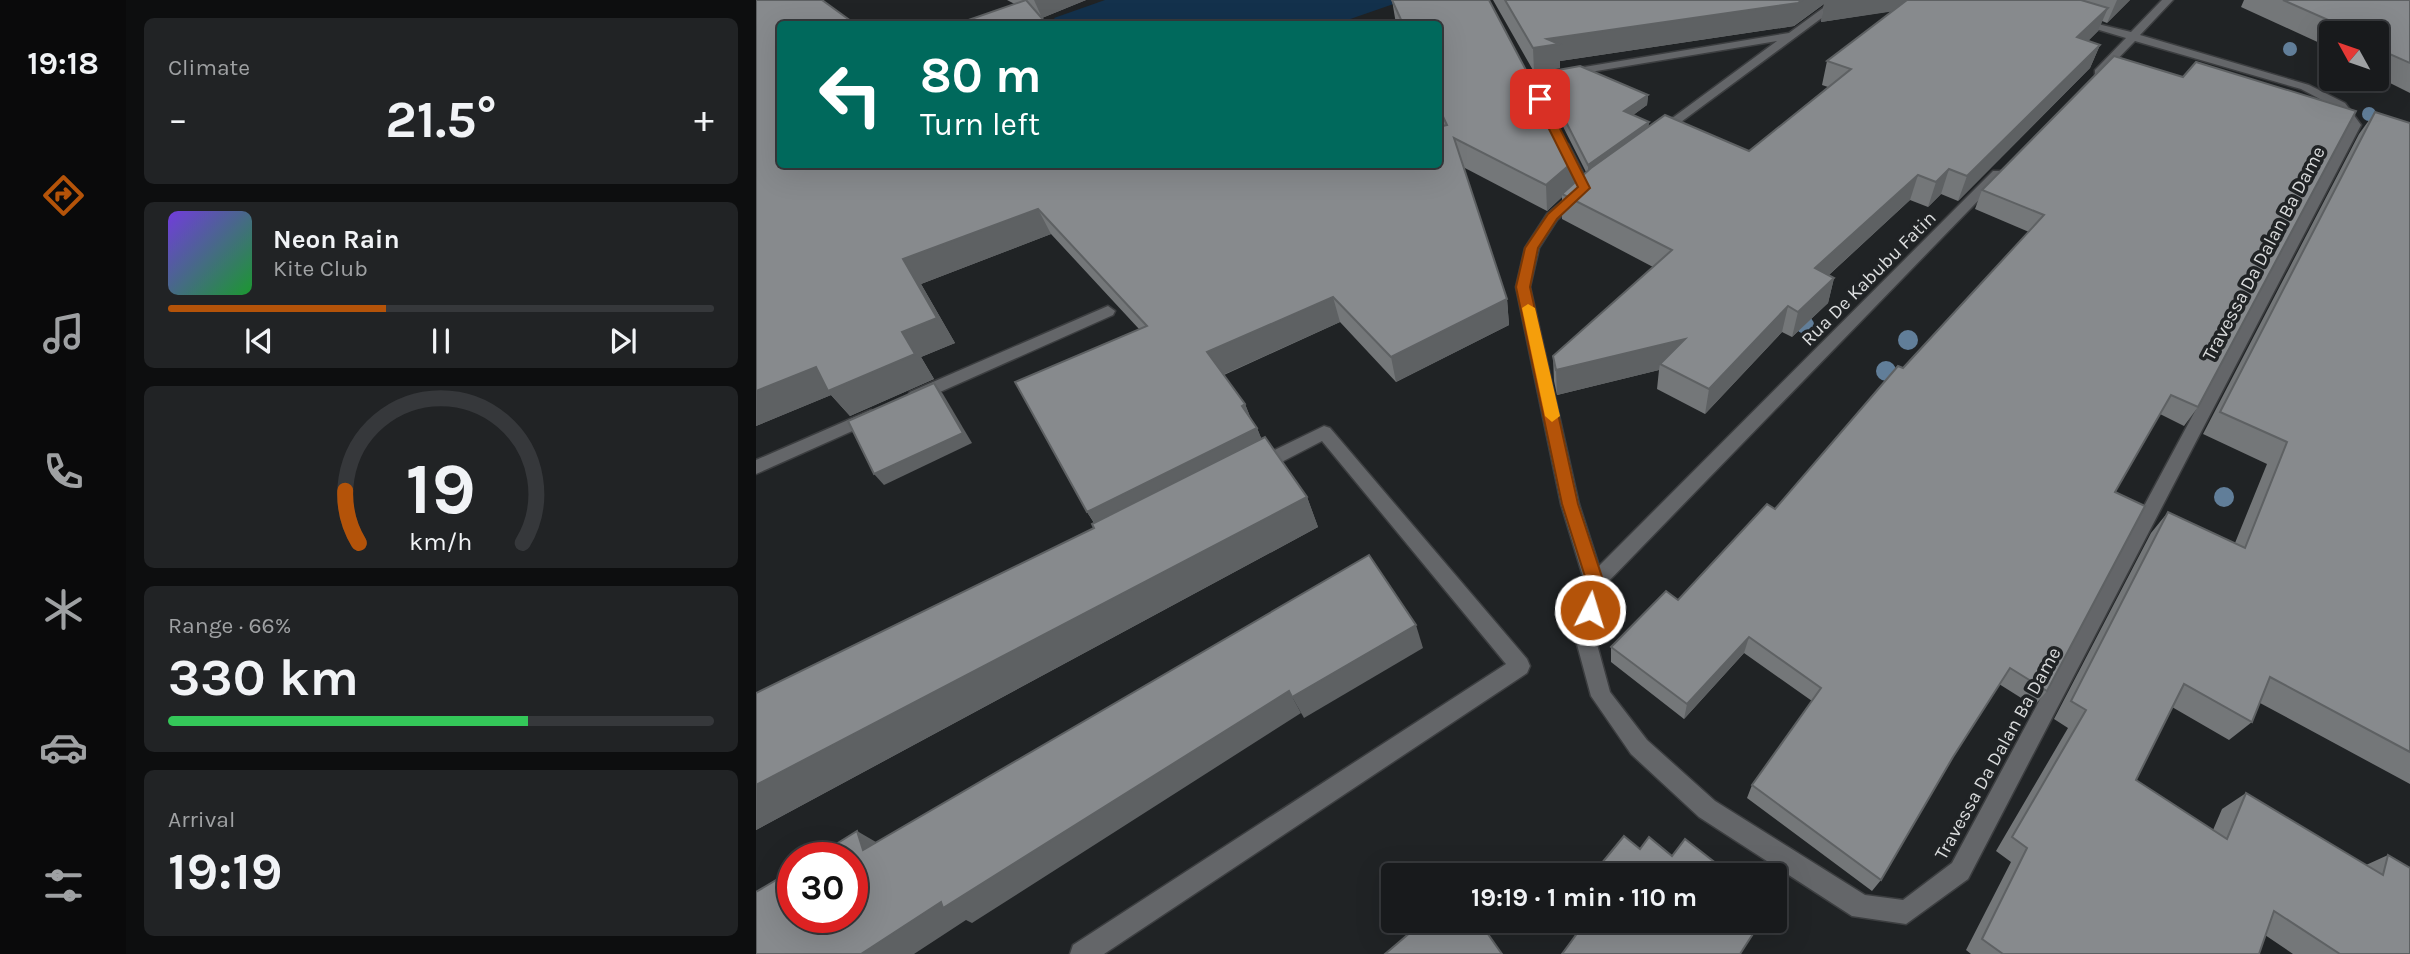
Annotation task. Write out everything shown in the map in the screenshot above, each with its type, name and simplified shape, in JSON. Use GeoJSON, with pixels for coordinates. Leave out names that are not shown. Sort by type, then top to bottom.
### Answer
{"type":"FeatureCollection","features":[{"type":"Feature","properties":{"kind":"street"},"geometry":{"type":"LineString","coordinates":[[1649,140],[1841,0]]}},
{"type":"Feature","properties":{"kind":"street"},"geometry":{"type":"LineString","coordinates":[[2084,87],[2168,0]]}},
{"type":"Feature","properties":{"kind":"street","name":"Travessa Da Dalan Ba Dame"},"geometry":{"type":"LineString","coordinates":[[1557,134],[1590,184],[1552,217],[1532,248],[1523,287],[1570,504],[1595,583],[1585,637],[1601,696],[1639,747],[1707,809],[1861,907],[1906,912],[1960,872],[2355,125],[2351,112],[2335,100],[2305,87],[2059,15]]}},
{"type":"Feature","properties":{"kind":"street"},"geometry":{"type":"LineString","coordinates":[[1530,79],[1791,36]]}},
{"type":"Feature","properties":{"kind":"street","name":"Rua De Kabubu Fatin"},"geometry":{"type":"LineString","coordinates":[[1595,583],[2006,166]]}},
{"type":"Feature","properties":{"kind":"street"},"geometry":{"type":"LineString","coordinates":[[907,400],[1108,311]]}},
{"type":"Feature","properties":{"kind":"street"},"geometry":{"type":"LineString","coordinates":[[756,467],[882,411]]}},
{"type":"Feature","properties":{"kind":"street"},"geometry":{"type":"LineString","coordinates":[[1082,954],[1520,666],[1324,432],[1238,477]]}},
{"type":"Feature","properties":{"kind":"shaded area"},"geometry":{"type":"Polygon","coordinates":[[[1105,0],[1405,0],[1345,21],[1056,21],[1054,18],[1105,0]]]}},
{"type":"Feature","properties":{"kind":"building"},"geometry":{"type":"Polygon","coordinates":[[[756,0],[822,0],[851,21],[777,21],[777,168],[1442,168],[1442,126],[1447,125],[1442,114],[1442,21],[1402,21],[1392,0],[1489,0],[1574,161],[1546,185],[1454,138],[1507,299],[1391,357],[1333,297],[1207,352],[1245,404],[1242,406],[1257,428],[1087,512],[1015,382],[1147,326],[1038,209],[903,259],[937,318],[902,332],[915,354],[828,391],[816,367],[756,391],[756,0]]]}},
{"type":"Feature","properties":{"kind":"building"},"geometry":{"type":"Polygon","coordinates":[[[1026,0],[1044,21],[966,21],[1026,0]]]}},
{"type":"Feature","properties":{"kind":"building"},"geometry":{"type":"Polygon","coordinates":[[[1505,0],[1802,0],[1798,3],[1547,39],[1559,44],[1533,48],[1505,0]]]}},
{"type":"Feature","properties":{"kind":"building"},"geometry":{"type":"Polygon","coordinates":[[[1907,0],[2081,0],[2108,8],[2077,37],[2100,45],[1967,176],[1949,169],[1936,182],[1918,175],[1815,268],[1834,278],[1798,312],[1788,306],[1709,389],[1660,364],[1685,339],[1556,370],[1553,356],[1672,250],[1562,194],[1591,168],[1665,115],[1749,151],[1851,69],[1827,61],[1907,0]]]}},
{"type":"Feature","properties":{"kind":"building"},"geometry":{"type":"Polygon","coordinates":[[[2283,0],[2410,0],[2410,63],[2389,54],[2389,21],[2331,21],[2283,0]]]}},
{"type":"Feature","properties":{"kind":"building"},"geometry":{"type":"Polygon","coordinates":[[[2114,56],[2183,77],[2196,62],[2356,111],[2198,407],[2171,395],[2115,492],[2145,506],[2047,691],[2010,668],[1953,757],[1881,880],[1752,785],[1821,688],[1749,637],[1687,704],[1611,647],[1666,591],[1678,600],[1767,504],[1775,509],[1898,366],[1903,368],[2044,215],[1982,190],[2114,56]]]}},
{"type":"Feature","properties":{"kind":"building"},"geometry":{"type":"Polygon","coordinates":[[[1580,66],[1648,95],[1624,111],[1649,122],[1588,165],[1541,73],[1580,66]]]}},
{"type":"Feature","properties":{"kind":"building"},"geometry":{"type":"Polygon","coordinates":[[[2375,112],[2410,123],[2410,752],[2270,677],[2252,722],[2184,684],[2136,780],[2227,839],[2246,793],[2383,875],[2388,855],[2410,868],[2410,954],[2340,954],[2274,911],[2259,954],[2003,954],[1982,939],[2027,848],[2012,837],[2086,710],[2071,701],[2168,512],[2245,548],[2287,442],[2220,412],[2375,112]]]}},
{"type":"Feature","properties":{"kind":"building"},"geometry":{"type":"Polygon","coordinates":[[[934,383],[963,433],[874,474],[848,421],[934,383]]]}},
{"type":"Feature","properties":{"kind":"building"},"geometry":{"type":"Polygon","coordinates":[[[1265,437],[1307,497],[756,785],[756,693],[1094,528],[1092,524],[1265,437]]]}},
{"type":"Feature","properties":{"kind":"building"},"geometry":{"type":"Polygon","coordinates":[[[1369,555],[1416,625],[1292,697],[1289,691],[943,908],[941,902],[861,954],[756,954],[756,892],[777,880],[777,933],[868,933],[868,847],[1369,555]]]}},
{"type":"Feature","properties":{"kind":"building"},"geometry":{"type":"Polygon","coordinates":[[[857,831],[860,842],[839,842],[857,831]]]}},
{"type":"Feature","properties":{"kind":"building"},"geometry":{"type":"Polygon","coordinates":[[[1624,836],[1640,849],[1649,837],[1672,856],[1685,839],[1716,863],[1602,863],[1624,836]]]}},
{"type":"Feature","properties":{"kind":"building"},"geometry":{"type":"Polygon","coordinates":[[[1410,933],[1487,933],[1502,954],[1385,954],[1410,933]]]}},
{"type":"Feature","properties":{"kind":"building"},"geometry":{"type":"Polygon","coordinates":[[[1577,933],[1754,933],[1740,954],[1562,954],[1577,933]]]}},
{"type":"Feature","properties":{"kind":"slow traffic"},"geometry":{"type":"LineString","coordinates":[[1528,308],[1552,416]]}},
{"type":"Feature","properties":{"kind":"route"},"geometry":{"type":"LineString","coordinates":[[1540,99],[1584,188],[1552,217],[1532,248],[1523,287],[1543,369],[1570,504],[1595,583],[1590,610]]}}]}
